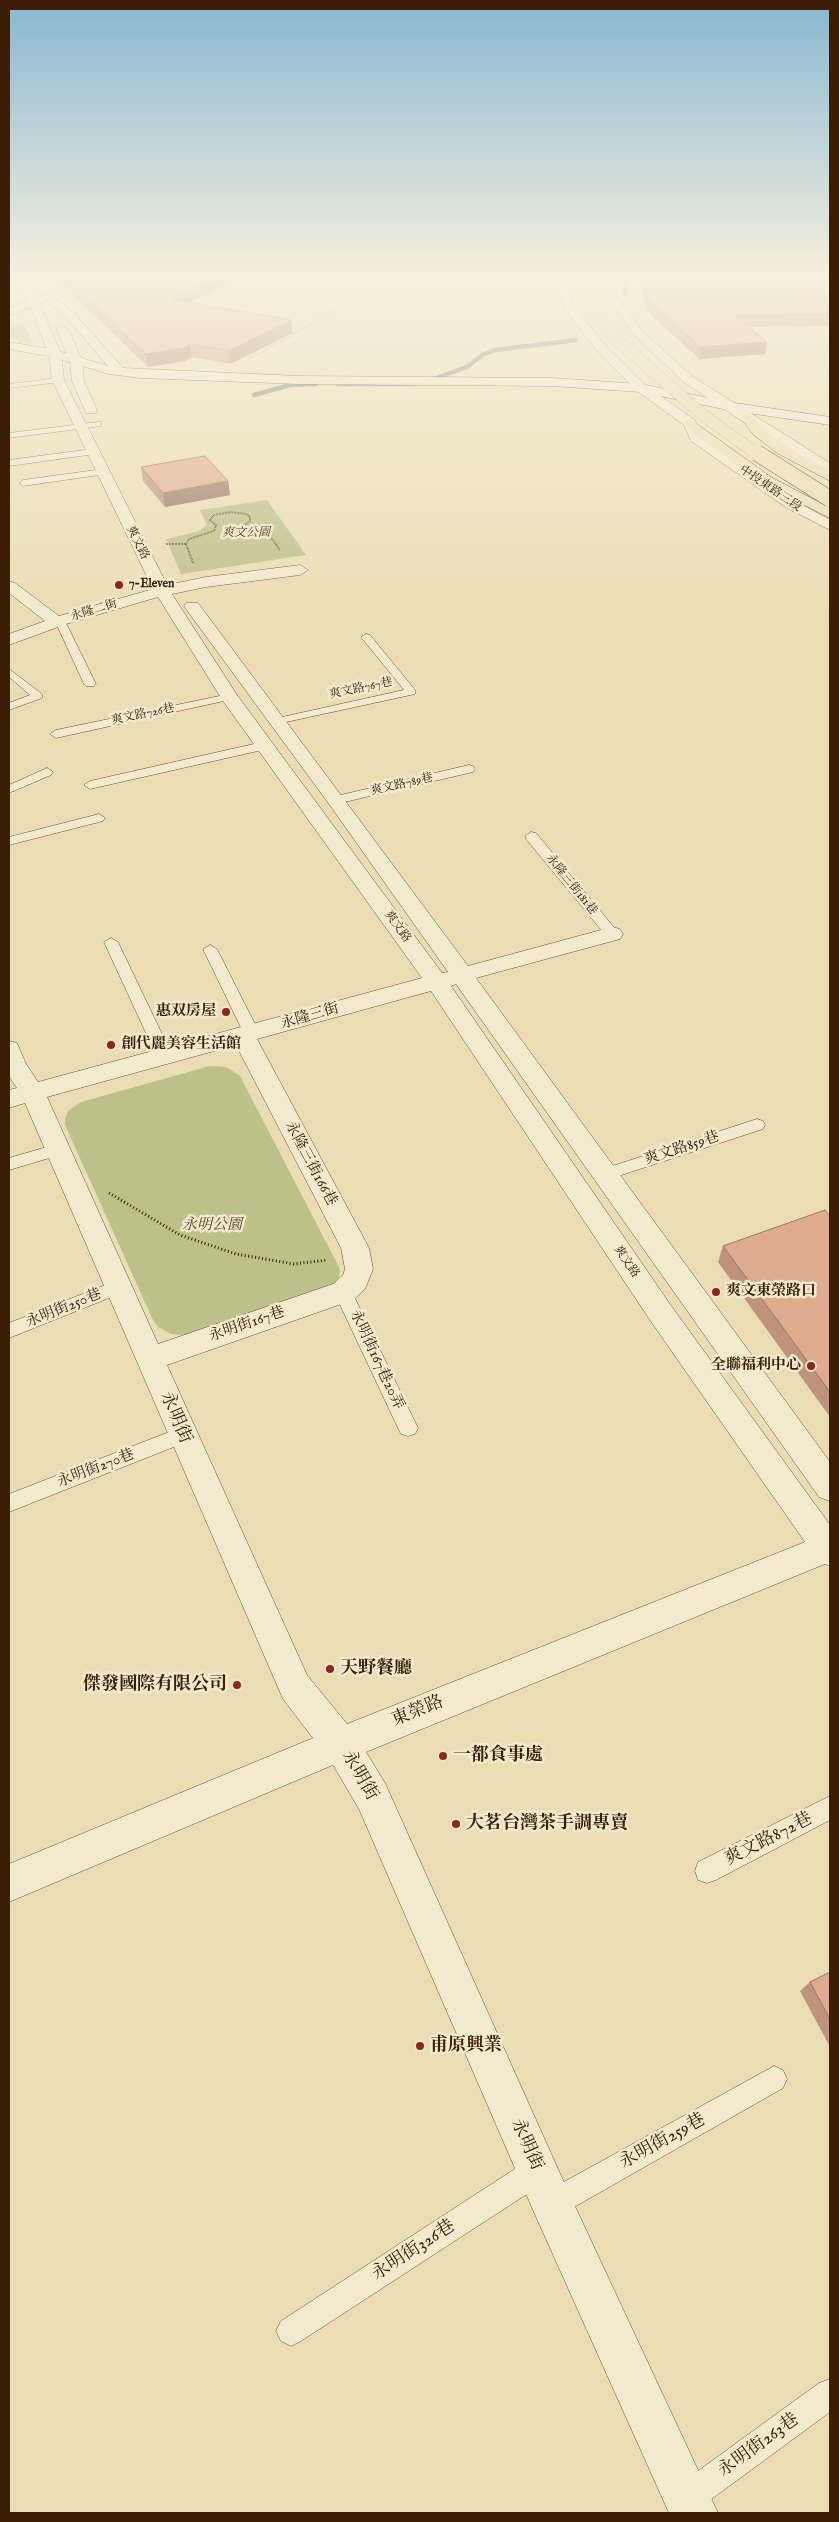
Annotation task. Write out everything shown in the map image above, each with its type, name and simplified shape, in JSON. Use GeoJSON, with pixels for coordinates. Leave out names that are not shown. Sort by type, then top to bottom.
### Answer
{"type":"FeatureCollection","features":[{"type":"Feature","properties":{"kind":"main road"},"geometry":{"type":"LineString","coordinates":[[677,393],[696,409],[766,460],[830,499]]}},
{"type":"Feature","properties":{"kind":"main road"},"geometry":{"type":"LineString","coordinates":[[697,393],[714,408],[774,452],[830,486]]}},
{"type":"Feature","properties":{"kind":"main road"},"geometry":{"type":"LineString","coordinates":[[746,418],[759,432],[782,450],[830,477]]}},
{"type":"Feature","properties":{"kind":"main road"},"geometry":{"type":"LineString","coordinates":[[690,423],[766,480],[830,514]]}},
{"type":"Feature","properties":{"kind":"street","name":"爽文路"},"geometry":{"type":"LineString","coordinates":[[67,393],[90,425],[155,546],[170,589],[277,721],[336,800],[830,1487]]}},
{"type":"Feature","properties":{"kind":"street","name":"爽文路"},"geometry":{"type":"LineString","coordinates":[[81,393],[90,425],[92,452],[229,697],[266,745],[436,981],[662,1315],[829,1549]]}},
{"type":"Feature","properties":{"kind":"street","name":"中投東路三段"},"geometry":{"type":"LineString","coordinates":[[648,393],[690,423],[696,438],[792,505],[830,526]]}},
{"type":"Feature","properties":{"kind":"street"},"geometry":{"type":"LineString","coordinates":[[664,393],[728,406],[830,421]]}},
{"type":"Feature","properties":{"kind":"street"},"geometry":{"type":"LineString","coordinates":[[708,393],[830,469]]}},
{"type":"Feature","properties":{"kind":"street","name":"永隆二街"},"geometry":{"type":"LineString","coordinates":[[9,640],[59,622],[170,589],[300,570]]}},
{"type":"Feature","properties":{"kind":"street"},"geometry":{"type":"LineString","coordinates":[[10,589],[59,622]]}},
{"type":"Feature","properties":{"kind":"street","name":"永隆三街"},"geometry":{"type":"LineString","coordinates":[[20,1096],[612,934]]}},
{"type":"Feature","properties":{"kind":"street","name":"永隆三街166巷"},"geometry":{"type":"LineString","coordinates":[[247,1035],[355,1248],[359,1269],[356,1281],[343,1292]]}},
{"type":"Feature","properties":{"kind":"street","name":"永明街"},"geometry":{"type":"LineString","coordinates":[[9,1049],[20,1096],[57,1150],[295,1687],[341,1744],[372,1796],[537,2171],[691,2506]]}},
{"type":"Feature","properties":{"kind":"street","name":"永明街167巷"},"geometry":{"type":"LineString","coordinates":[[150,1359],[343,1292]]}},
{"type":"Feature","properties":{"kind":"street","name":"東榮路"},"geometry":{"type":"LineString","coordinates":[[9,1883],[341,1744],[829,1549]]}},
{"type":"Feature","properties":{"kind":"lane"},"geometry":{"type":"LineString","coordinates":[[9,436],[90,425]]}},
{"type":"Feature","properties":{"kind":"lane"},"geometry":{"type":"LineString","coordinates":[[9,463],[92,452]]}},
{"type":"Feature","properties":{"kind":"lane"},"geometry":{"type":"LineString","coordinates":[[23,483],[103,472]]}},
{"type":"Feature","properties":{"kind":"lane"},"geometry":{"type":"LineString","coordinates":[[59,622],[90,684]]}},
{"type":"Feature","properties":{"kind":"lane","name":"爽文路767巷"},"geometry":{"type":"LineString","coordinates":[[277,721],[411,692],[366,637]]}},
{"type":"Feature","properties":{"kind":"lane"},"geometry":{"type":"LineString","coordinates":[[9,672],[38,696],[9,707]]}},
{"type":"Feature","properties":{"kind":"lane","name":"爽文路726巷"},"geometry":{"type":"LineString","coordinates":[[56,734],[229,697]]}},
{"type":"Feature","properties":{"kind":"lane"},"geometry":{"type":"LineString","coordinates":[[90,785],[266,745]]}},
{"type":"Feature","properties":{"kind":"lane","name":"爽文路789巷"},"geometry":{"type":"LineString","coordinates":[[336,800],[469,769]]}},
{"type":"Feature","properties":{"kind":"lane"},"geometry":{"type":"LineString","coordinates":[[9,789],[47,772]]}},
{"type":"Feature","properties":{"kind":"lane"},"geometry":{"type":"LineString","coordinates":[[9,841],[100,818]]}},
{"type":"Feature","properties":{"kind":"lane","name":"永隆三街181巷"},"geometry":{"type":"LineString","coordinates":[[531,836],[612,934]]}},
{"type":"Feature","properties":{"kind":"lane"},"geometry":{"type":"LineString","coordinates":[[111,942],[165,1057]]}},
{"type":"Feature","properties":{"kind":"lane"},"geometry":{"type":"LineString","coordinates":[[210,949],[247,1035]]}},
{"type":"Feature","properties":{"kind":"lane","name":"爽文路859巷"},"geometry":{"type":"LineString","coordinates":[[606,1174],[758,1125]]}},
{"type":"Feature","properties":{"kind":"lane"},"geometry":{"type":"LineString","coordinates":[[9,1164],[57,1150]]}},
{"type":"Feature","properties":{"kind":"lane","name":"永明街250巷"},"geometry":{"type":"LineString","coordinates":[[9,1331],[118,1287]]}},
{"type":"Feature","properties":{"kind":"lane","name":"永明街167巷20弄"},"geometry":{"type":"LineString","coordinates":[[343,1292],[408,1428]]}},
{"type":"Feature","properties":{"kind":"lane","name":"永明街270巷"},"geometry":{"type":"LineString","coordinates":[[9,1503],[182,1435]]}},
{"type":"Feature","properties":{"kind":"lane","name":"爽文路872巷"},"geometry":{"type":"LineString","coordinates":[[708,1871],[830,1808]]}},
{"type":"Feature","properties":{"kind":"lane","name":"永明街259巷"},"geometry":{"type":"LineString","coordinates":[[552,2204],[774,2079]]}},
{"type":"Feature","properties":{"kind":"lane","name":"永明街326巷"},"geometry":{"type":"LineString","coordinates":[[291,2330],[537,2171]]}},
{"type":"Feature","properties":{"kind":"lane","name":"永明街263巷"},"geometry":{"type":"LineString","coordinates":[[691,2506],[830,2394]]}},
{"type":"Feature","properties":{"kind":"path"},"geometry":{"type":"LineString","coordinates":[[155,546],[186,544],[190,539],[214,532],[216,525],[210,520],[214,515],[230,512],[246,514],[250,517],[250,521],[239,530],[243,533],[272,539],[284,556]]}},
{"type":"Feature","properties":{"kind":"path"},"geometry":{"type":"LineString","coordinates":[[186,544],[196,570]]}},
{"type":"Feature","properties":{"kind":"path"},"geometry":{"type":"LineString","coordinates":[[108,1192],[180,1235],[236,1254],[294,1264],[329,1260]]}},
{"type":"Feature","properties":{"kind":"green space","name":"爽文公園"},"geometry":{"type":"Polygon","coordinates":[[[267,500],[306,555],[181,574],[166,539],[199,531],[207,525],[200,510],[267,500]]]}},
{"type":"Feature","properties":{"kind":"green space","name":"永明公園"},"geometry":{"type":"Polygon","coordinates":[[[210,1066],[226,1067],[240,1076],[340,1269],[339,1277],[332,1285],[187,1335],[171,1334],[158,1327],[153,1320],[65,1125],[65,1119],[68,1111],[81,1102],[210,1066]]]}},
{"type":"Feature","properties":{"kind":"building"},"geometry":{"type":"Polygon","coordinates":[[[205,456],[228,481],[163,493],[141,467],[205,456]]]}},
{"type":"Feature","properties":{"kind":"building"},"geometry":{"type":"Polygon","coordinates":[[[825,1210],[830,1216],[830,1392],[723,1246],[825,1210]]]}},
{"type":"Feature","properties":{"kind":"building"},"geometry":{"type":"Polygon","coordinates":[[[830,1972],[830,2019],[810,1982],[830,1972]]]}},
{"type":"Feature","properties":{"kind":"waterway"},"geometry":{"type":"LineString","coordinates":[[254,395],[262,393]]}},
{"type":"Feature","properties":{"kind":"place","name":"7-Eleven"},"geometry":{"type":"Point","coordinates":[119,585]}},
{"type":"Feature","properties":{"kind":"place","name":"惠双房屋"},"geometry":{"type":"Point","coordinates":[226,1012]}},
{"type":"Feature","properties":{"kind":"place","name":"創代麗美容生活館"},"geometry":{"type":"Point","coordinates":[111,1045]}},
{"type":"Feature","properties":{"kind":"place","name":"爽文東榮路口"},"geometry":{"type":"Point","coordinates":[716,1292]}},
{"type":"Feature","properties":{"kind":"place","name":"全聯福利中心"},"geometry":{"type":"Point","coordinates":[811,1366]}},
{"type":"Feature","properties":{"kind":"place","name":"天野餐廳"},"geometry":{"type":"Point","coordinates":[330,1669]}},
{"type":"Feature","properties":{"kind":"place","name":"傑發國際有限公司"},"geometry":{"type":"Point","coordinates":[237,1685]}},
{"type":"Feature","properties":{"kind":"place","name":"一都食事處"},"geometry":{"type":"Point","coordinates":[443,1756]}},
{"type":"Feature","properties":{"kind":"place","name":"大茗台灣茶手調專賣"},"geometry":{"type":"Point","coordinates":[456,1824]}},
{"type":"Feature","properties":{"kind":"place","name":"甫原興業"},"geometry":{"type":"Point","coordinates":[420,2046]}}]}
